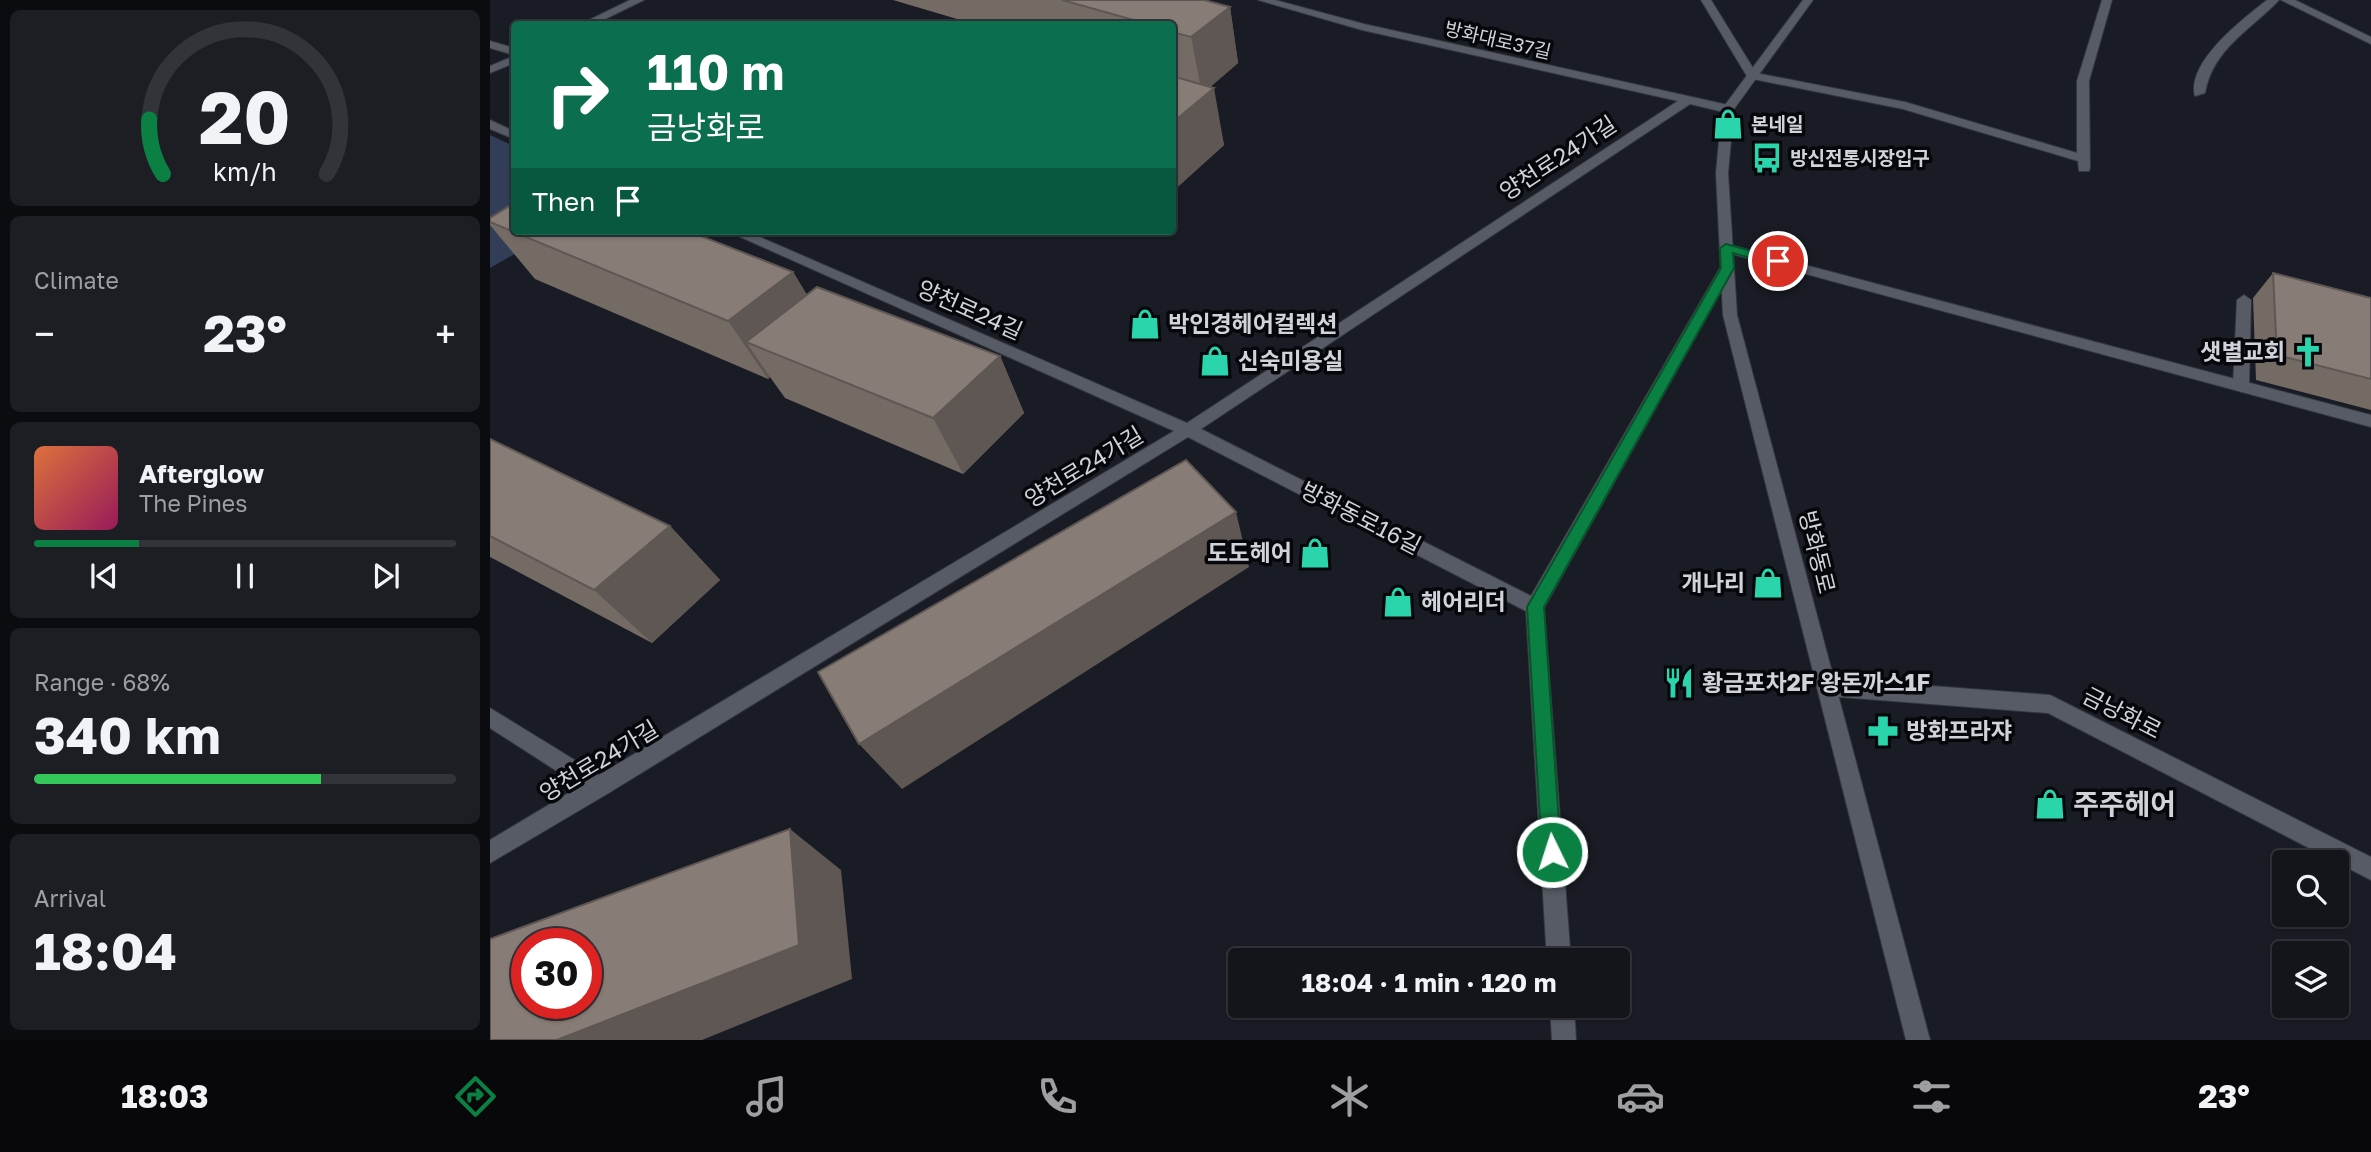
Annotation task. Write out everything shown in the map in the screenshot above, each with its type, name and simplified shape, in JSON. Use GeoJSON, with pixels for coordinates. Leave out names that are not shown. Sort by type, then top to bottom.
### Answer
{"type":"FeatureCollection","features":[{"type":"Feature","properties":{"kind":"street"},"geometry":{"type":"LineString","coordinates":[[594,21],[639,0]]}},
{"type":"Feature","properties":{"kind":"street","name":"방화대로37길"},"geometry":{"type":"LineString","coordinates":[[1263,0],[1362,27],[1727,109]]}},
{"type":"Feature","properties":{"kind":"street"},"geometry":{"type":"LineString","coordinates":[[1706,0],[1752,76],[1905,106],[2084,165],[2082,81],[2106,0]]}},
{"type":"Feature","properties":{"kind":"street"},"geometry":{"type":"LineString","coordinates":[[1727,109],[1808,0]]}},
{"type":"Feature","properties":{"kind":"street"},"geometry":{"type":"LineString","coordinates":[[2199,93],[2199,80],[2231,33],[2274,0]]}},
{"type":"Feature","properties":{"kind":"street"},"geometry":{"type":"LineString","coordinates":[[2287,0],[2371,41]]}},
{"type":"Feature","properties":{"kind":"street"},"geometry":{"type":"LineString","coordinates":[[490,44],[511,51]]}},
{"type":"Feature","properties":{"kind":"street"},"geometry":{"type":"LineString","coordinates":[[490,70],[511,60]]}},
{"type":"Feature","properties":{"kind":"street","name":"양천로24가길"},"geometry":{"type":"LineString","coordinates":[[490,852],[1188,430],[1688,100]]}},
{"type":"Feature","properties":{"kind":"street","name":"방화동로"},"geometry":{"type":"LineString","coordinates":[[1727,109],[1722,173],[1730,315],[1918,1040]]}},
{"type":"Feature","properties":{"kind":"street"},"geometry":{"type":"LineString","coordinates":[[490,124],[511,134]]}},
{"type":"Feature","properties":{"kind":"street","name":"양천로24길"},"geometry":{"type":"LineString","coordinates":[[743,235],[1188,430]]}},
{"type":"Feature","properties":{"kind":"street"},"geometry":{"type":"LineString","coordinates":[[1726,248],[2371,421]]}},
{"type":"Feature","properties":{"kind":"street"},"geometry":{"type":"LineString","coordinates":[[1558,948],[1535,607],[1727,268]]}},
{"type":"Feature","properties":{"kind":"street"},"geometry":{"type":"LineString","coordinates":[[2241,386],[2244,300]]}},
{"type":"Feature","properties":{"kind":"street","name":"방화동로16길"},"geometry":{"type":"LineString","coordinates":[[1188,430],[1535,607]]}},
{"type":"Feature","properties":{"kind":"street","name":"금낭화로"},"geometry":{"type":"LineString","coordinates":[[1826,687],[2050,704],[2371,869]]}},
{"type":"Feature","properties":{"kind":"street"},"geometry":{"type":"LineString","coordinates":[[490,717],[600,787]]}},
{"type":"Feature","properties":{"kind":"street"},"geometry":{"type":"LineString","coordinates":[[1563,1018],[1564,1040]]}},
{"type":"Feature","properties":{"kind":"shaded area"},"geometry":{"type":"Polygon","coordinates":[[[490,135],[511,145],[511,235],[548,235],[490,268],[490,135]]]}},
{"type":"Feature","properties":{"kind":"building"},"geometry":{"type":"Polygon","coordinates":[[[1062,0],[1204,0],[1230,7],[1191,37],[1176,33],[1176,21],[1137,21],[1062,0]]]}},
{"type":"Feature","properties":{"kind":"building"},"geometry":{"type":"Polygon","coordinates":[[[1176,77],[1214,88],[1176,120],[1176,77]]]}},
{"type":"Feature","properties":{"kind":"building"},"geometry":{"type":"Polygon","coordinates":[[[511,205],[511,231],[490,222],[490,218],[511,205]]]}},
{"type":"Feature","properties":{"kind":"building"},"geometry":{"type":"Polygon","coordinates":[[[521,235],[698,235],[793,272],[728,321],[521,235]]]}},
{"type":"Feature","properties":{"kind":"building"},"geometry":{"type":"Polygon","coordinates":[[[2273,273],[2371,298],[2371,379],[2277,355],[2273,273]]]}},
{"type":"Feature","properties":{"kind":"building"},"geometry":{"type":"Polygon","coordinates":[[[817,287],[1000,356],[933,418],[746,342],[817,287]]]}},
{"type":"Feature","properties":{"kind":"building"},"geometry":{"type":"Polygon","coordinates":[[[490,439],[670,526],[594,590],[490,536],[490,439]]]}},
{"type":"Feature","properties":{"kind":"building"},"geometry":{"type":"Polygon","coordinates":[[[1186,460],[1236,512],[859,744],[818,672],[1186,460]]]}},
{"type":"Feature","properties":{"kind":"building"},"geometry":{"type":"Polygon","coordinates":[[[790,829],[799,945],[557,1040],[490,1040],[490,939],[511,931],[511,1019],[602,1019],[602,928],[520,928],[790,829]]]}},
{"type":"Feature","properties":{"kind":"place","name":"본네일"},"geometry":{"type":"Point","coordinates":[1728,124]}},
{"type":"Feature","properties":{"kind":"place","name":"방신전통시장입구"},"geometry":{"type":"Point","coordinates":[1767,158]}},
{"type":"Feature","properties":{"kind":"place","name":"박인경헤어컬렉션"},"geometry":{"type":"Point","coordinates":[1145,324]}},
{"type":"Feature","properties":{"kind":"place","name":"샛별교회"},"geometry":{"type":"Point","coordinates":[2308,352]}},
{"type":"Feature","properties":{"kind":"place","name":"신숙미용실"},"geometry":{"type":"Point","coordinates":[1215,361]}},
{"type":"Feature","properties":{"kind":"place","name":"도도헤어"},"geometry":{"type":"Point","coordinates":[1315,553]}},
{"type":"Feature","properties":{"kind":"place","name":"개나리"},"geometry":{"type":"Point","coordinates":[1768,583]}},
{"type":"Feature","properties":{"kind":"place","name":"헤어리더"},"geometry":{"type":"Point","coordinates":[1398,602]}},
{"type":"Feature","properties":{"kind":"place","name":"황금포차2F 왕돈까스1F"},"geometry":{"type":"Point","coordinates":[1679,683]}},
{"type":"Feature","properties":{"kind":"place","name":"방화프라쟈"},"geometry":{"type":"Point","coordinates":[1883,731]}},
{"type":"Feature","properties":{"kind":"place","name":"주주헤어"},"geometry":{"type":"Point","coordinates":[2050,804]}},
{"type":"Feature","properties":{"kind":"route"},"geometry":{"type":"LineString","coordinates":[[1552,852],[1535,607],[1727,268],[1726,248],[1778,261]]}}]}
